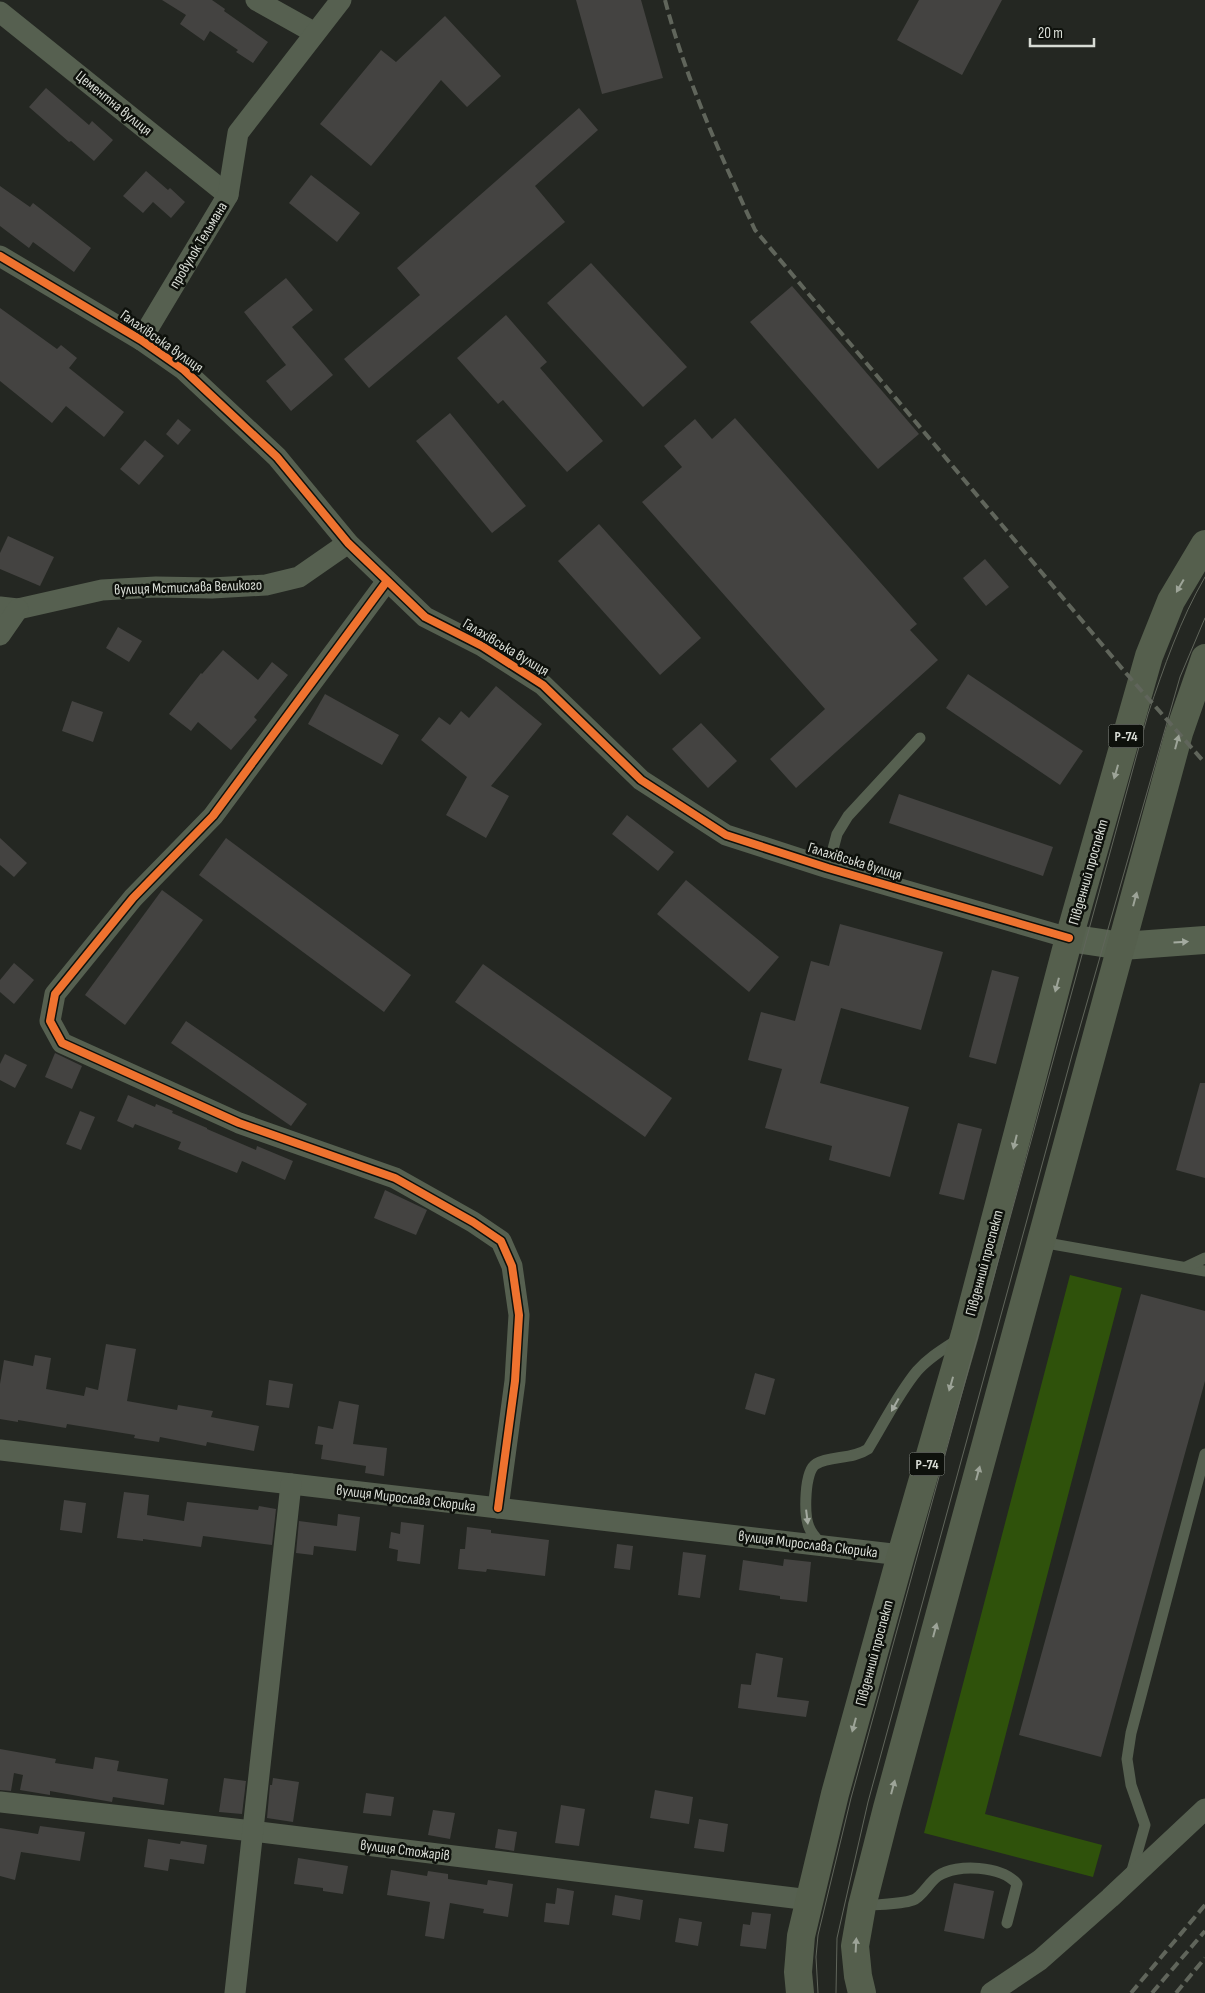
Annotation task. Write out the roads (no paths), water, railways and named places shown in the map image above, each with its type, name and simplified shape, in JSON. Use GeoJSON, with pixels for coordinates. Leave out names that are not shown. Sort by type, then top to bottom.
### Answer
{"type":"FeatureCollection","features":[{"type":"Feature","properties":{"kind":"main road","name":"Південний проспект"},"geometry":{"type":"LineString","coordinates":[[800,1993],[798,1972],[801,1936],[835,1794],[965,1334],[1069,938],[1149,656],[1171,601],[1205,544]]}},
{"type":"Feature","properties":{"kind":"main road"},"geometry":{"type":"LineString","coordinates":[[862,1993],[855,1946],[862,1906],[889,1798],[1179,733],[1205,658]]}},
{"type":"Feature","properties":{"kind":"main road"},"geometry":{"type":"LineString","coordinates":[[1069,938],[1122,946],[1205,940]]}},
{"type":"Feature","properties":{"kind":"street"},"geometry":{"type":"LineString","coordinates":[[256,0],[315,33]]}},
{"type":"Feature","properties":{"kind":"street","name":"провулок Тельмана"},"geometry":{"type":"LineString","coordinates":[[141,340],[228,195],[238,133],[341,0]]}},
{"type":"Feature","properties":{"kind":"street","name":"Цементна вулиця"},"geometry":{"type":"LineString","coordinates":[[0,12],[228,195]]}},
{"type":"Feature","properties":{"kind":"street","name":"Галахівська вулиця"},"geometry":{"type":"LineString","coordinates":[[0,256],[141,340],[184,370],[277,457],[348,543],[426,617],[482,646],[543,685],[640,780],[726,835],[828,868],[1069,938]]}},
{"type":"Feature","properties":{"kind":"street","name":"вулиця Мстислава Великого"},"geometry":{"type":"LineString","coordinates":[[0,635],[9,608],[102,590],[266,585],[299,578],[348,543]]}},
{"type":"Feature","properties":{"kind":"street"},"geometry":{"type":"LineString","coordinates":[[386,581],[213,816],[133,898],[55,994],[50,1021],[62,1043],[239,1123],[395,1178],[473,1222],[501,1241],[512,1266],[519,1315],[515,1381],[498,1508]]}},
{"type":"Feature","properties":{"kind":"street","name":"вулиця Мирослава Скорика"},"geometry":{"type":"LineString","coordinates":[[0,1450],[901,1556]]}},
{"type":"Feature","properties":{"kind":"street"},"geometry":{"type":"LineString","coordinates":[[235,1993],[291,1484]]}},
{"type":"Feature","properties":{"kind":"street","name":"вулиця Стожарів"},"geometry":{"type":"LineString","coordinates":[[0,1802],[810,1900]]}},
{"type":"Feature","properties":{"kind":"street"},"geometry":{"type":"LineString","coordinates":[[991,1993],[1040,1960],[1205,1809]]}},
{"type":"Feature","properties":{"kind":"lane"},"geometry":{"type":"LineString","coordinates":[[828,868],[837,834],[848,816],[920,738]]}},
{"type":"Feature","properties":{"kind":"lane"},"geometry":{"type":"LineString","coordinates":[[1041,1242],[1205,1271]]}},
{"type":"Feature","properties":{"kind":"lane"},"geometry":{"type":"LineString","coordinates":[[1186,1267],[1205,1258]]}},
{"type":"Feature","properties":{"kind":"lane"},"geometry":{"type":"LineString","coordinates":[[823,1546],[809,1528],[807,1521],[806,1492],[811,1469],[819,1462],[861,1454],[868,1449],[901,1393],[918,1370],[935,1354],[965,1334]]}},
{"type":"Feature","properties":{"kind":"lane"},"geometry":{"type":"LineString","coordinates":[[1129,1880],[1146,1825],[1131,1785],[1127,1759],[1205,1454]]}},
{"type":"Feature","properties":{"kind":"lane"},"geometry":{"type":"LineString","coordinates":[[862,1906],[914,1900],[937,1877],[952,1869],[971,1868],[993,1871],[1011,1877],[1017,1884],[1007,1923]]}},
{"type":"Feature","properties":{"kind":"tram line"},"geometry":{"type":"LineString","coordinates":[[818,1993],[816,1957],[818,1935],[851,1798],[1148,714],[1180,627],[1205,577]]}},
{"type":"Feature","properties":{"kind":"tram line"},"geometry":{"type":"LineString","coordinates":[[836,1993],[837,1938],[868,1802],[1072,1055],[1180,677],[1205,618]]}},
{"type":"Feature","properties":{"kind":"railway"},"geometry":{"type":"LineString","coordinates":[[665,0],[694,88],[717,146],[755,230],[1125,672],[1205,763]]}},
{"type":"Feature","properties":{"kind":"railway"},"geometry":{"type":"LineString","coordinates":[[1131,1993],[1205,1905]]}},
{"type":"Feature","properties":{"kind":"railway"},"geometry":{"type":"LineString","coordinates":[[1152,1993],[1205,1931]]}},
{"type":"Feature","properties":{"kind":"railway"},"geometry":{"type":"LineString","coordinates":[[1176,1993],[1205,1958]]}}]}
